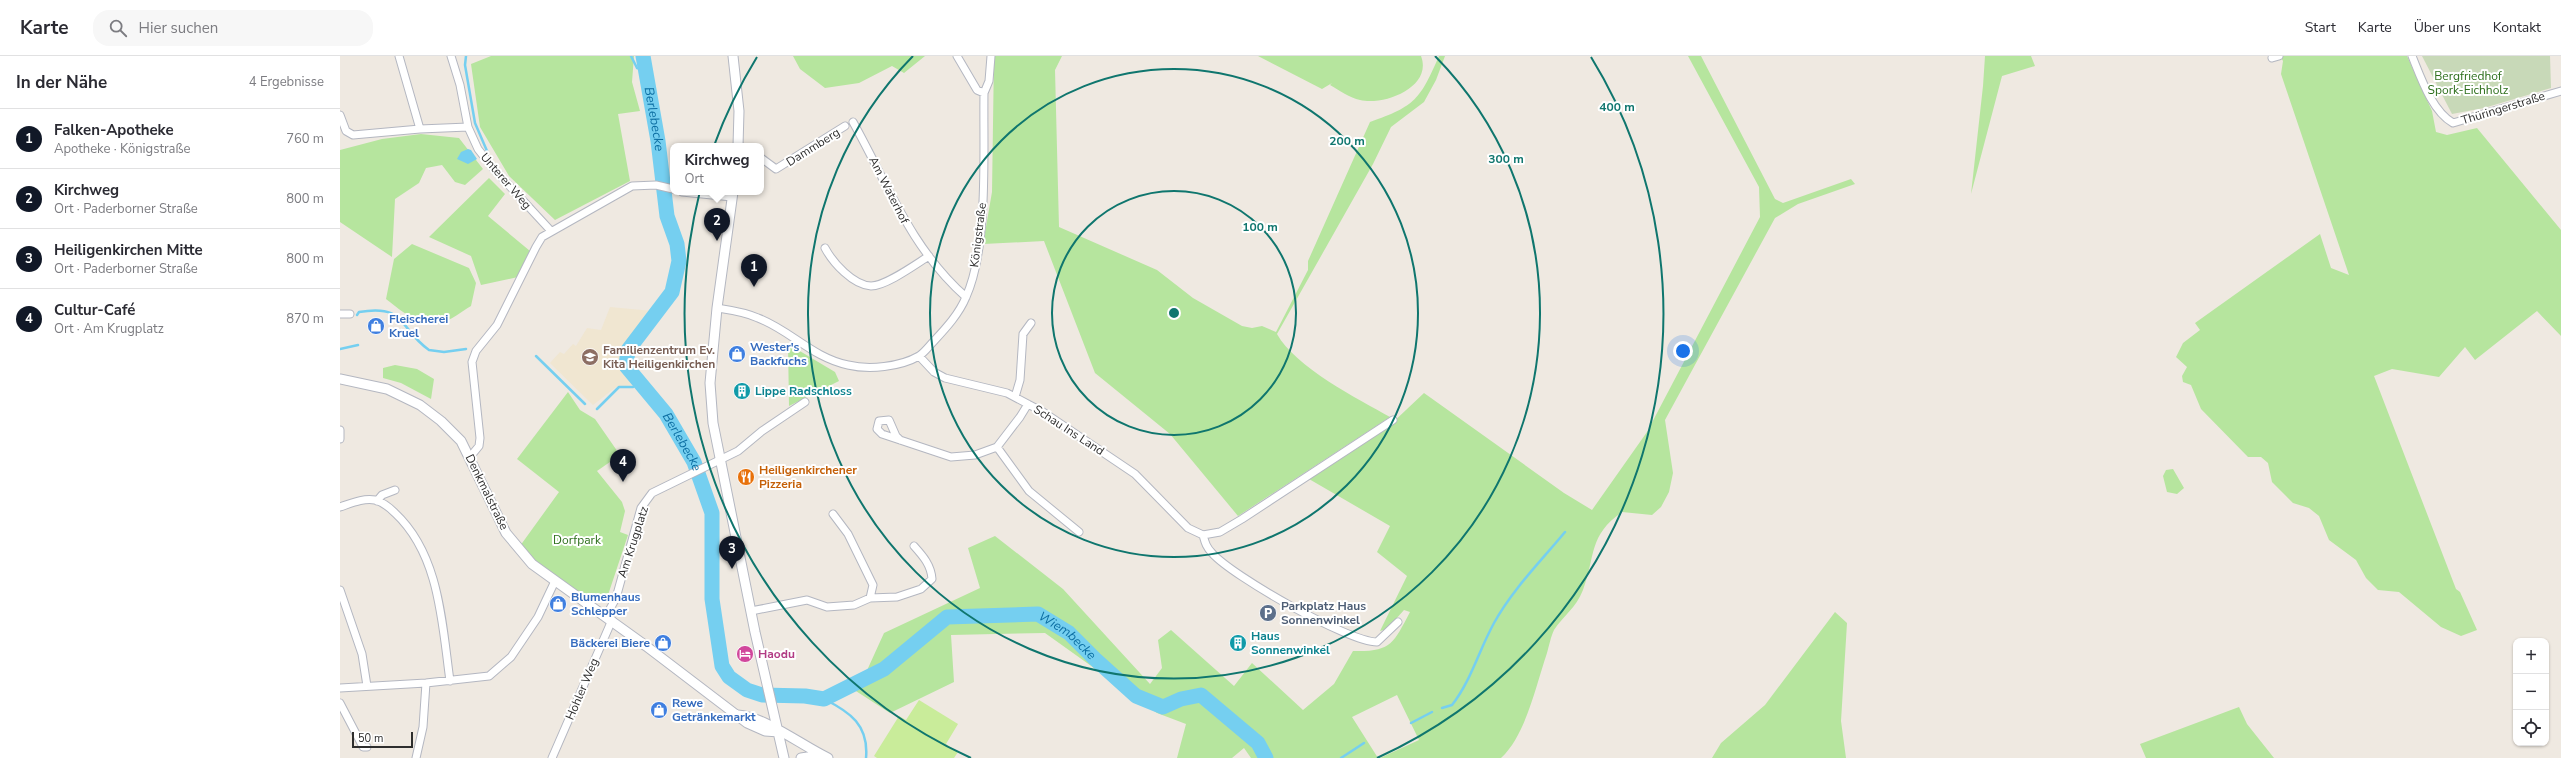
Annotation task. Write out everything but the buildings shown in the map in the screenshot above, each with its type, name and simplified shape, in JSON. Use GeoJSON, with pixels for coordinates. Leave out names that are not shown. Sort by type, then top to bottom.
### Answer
{"type":"FeatureCollection","features":[{"type":"Feature","properties":{"kind":"main road"},"geometry":{"type":"LineString","coordinates":[[733,56],[739,111],[738,143]]}},
{"type":"Feature","properties":{"kind":"main road"},"geometry":{"type":"LineString","coordinates":[[732,195],[717,308],[710,383],[713,423],[719,460],[751,612],[784,758]]}},
{"type":"Feature","properties":{"kind":"main road","name":"Denkmalstraße"},"geometry":{"type":"LineString","coordinates":[[340,379],[387,389],[420,405],[453,432],[470,457],[495,514],[506,533],[532,564],[609,618],[758,729],[779,732]]}},
{"type":"Feature","properties":{"kind":"main road"},"geometry":{"type":"LineString","coordinates":[[779,732],[825,757]]}},
{"type":"Feature","properties":{"kind":"main road"},"geometry":{"type":"LineString","coordinates":[[801,758],[825,757]]}},
{"type":"Feature","properties":{"kind":"street"},"geometry":{"type":"LineString","coordinates":[[399,56],[420,129]]}},
{"type":"Feature","properties":{"kind":"street","name":"Unterer Weg"},"geometry":{"type":"LineString","coordinates":[[451,56],[460,85],[468,126],[485,159],[551,231]]}},
{"type":"Feature","properties":{"kind":"street"},"geometry":{"type":"LineString","coordinates":[[957,56],[977,90],[984,94]]}},
{"type":"Feature","properties":{"kind":"street","name":"Königstraße"},"geometry":{"type":"LineString","coordinates":[[717,308],[759,318],[815,353],[832,361],[850,366],[869,368],[894,364],[918,356],[950,324],[966,297],[978,254],[982,207],[984,94],[989,81],[991,56]]}},
{"type":"Feature","properties":{"kind":"street","name":"Thüringerstraße"},"geometry":{"type":"LineString","coordinates":[[2412,56],[2427,91],[2443,118],[2453,123],[2561,91]]}},
{"type":"Feature","properties":{"kind":"street"},"geometry":{"type":"LineString","coordinates":[[340,115],[346,131],[353,135],[468,126]]}},
{"type":"Feature","properties":{"kind":"street","name":"Am Waterhof"},"geometry":{"type":"LineString","coordinates":[[854,122],[907,227],[953,286],[966,297]]}},
{"type":"Feature","properties":{"kind":"street","name":"Dammberg"},"geometry":{"type":"LineString","coordinates":[[764,160],[776,169],[845,126]]}},
{"type":"Feature","properties":{"kind":"street"},"geometry":{"type":"LineString","coordinates":[[470,457],[479,446],[480,438],[472,362],[476,351],[497,325],[536,247],[551,231],[624,189],[632,186],[656,185],[670,188]]}},
{"type":"Feature","properties":{"kind":"street"},"geometry":{"type":"LineString","coordinates":[[825,248],[835,265],[854,279],[871,286],[886,281],[929,256]]}},
{"type":"Feature","properties":{"kind":"street"},"geometry":{"type":"LineString","coordinates":[[340,314],[350,314]]}},
{"type":"Feature","properties":{"kind":"street"},"geometry":{"type":"LineString","coordinates":[[1015,397],[1020,380],[1023,334],[1031,323]]}},
{"type":"Feature","properties":{"kind":"street","name":"Schau Ins Land"},"geometry":{"type":"LineString","coordinates":[[918,356],[934,372],[945,378],[1015,397],[1078,434],[1135,474],[1188,528],[1203,535]]}},
{"type":"Feature","properties":{"kind":"street"},"geometry":{"type":"LineString","coordinates":[[719,460],[738,451],[762,431],[806,402]]}},
{"type":"Feature","properties":{"kind":"street"},"geometry":{"type":"LineString","coordinates":[[900,440],[896,436],[889,420],[879,420],[877,426],[878,431],[910,445],[951,457],[975,455],[997,447],[1028,404]]}},
{"type":"Feature","properties":{"kind":"street"},"geometry":{"type":"LineString","coordinates":[[1393,420],[1242,519],[1220,532],[1203,535],[1206,545],[1213,555],[1252,583],[1343,632],[1369,642],[1377,642],[1398,622]]}},
{"type":"Feature","properties":{"kind":"street"},"geometry":{"type":"LineString","coordinates":[[340,430],[340,439]]}},
{"type":"Feature","properties":{"kind":"street"},"geometry":{"type":"LineString","coordinates":[[997,447],[1029,491],[1078,532]]}},
{"type":"Feature","properties":{"kind":"street","name":"Am Krugplatz"},"geometry":{"type":"LineString","coordinates":[[609,618],[641,508],[656,489],[719,460]]}},
{"type":"Feature","properties":{"kind":"street"},"geometry":{"type":"LineString","coordinates":[[377,501],[382,495],[395,490]]}},
{"type":"Feature","properties":{"kind":"street"},"geometry":{"type":"LineString","coordinates":[[340,507],[364,500],[377,501],[391,509],[410,528],[427,560],[441,618],[450,681]]}},
{"type":"Feature","properties":{"kind":"street"},"geometry":{"type":"LineString","coordinates":[[833,514],[848,534],[873,585],[870,598]]}},
{"type":"Feature","properties":{"kind":"street"},"geometry":{"type":"LineString","coordinates":[[751,612],[807,600],[827,607],[845,606],[870,598],[910,595],[930,582],[932,572],[924,557],[914,546]]}},
{"type":"Feature","properties":{"kind":"street"},"geometry":{"type":"LineString","coordinates":[[340,688],[426,684],[485,678],[507,662],[532,626],[555,581]]}},
{"type":"Feature","properties":{"kind":"street"},"geometry":{"type":"LineString","coordinates":[[340,590],[362,654],[367,686]]}},
{"type":"Feature","properties":{"kind":"street","name":"Hohler Weg"},"geometry":{"type":"LineString","coordinates":[[552,758],[609,618]]}},
{"type":"Feature","properties":{"kind":"street"},"geometry":{"type":"LineString","coordinates":[[416,758],[423,727],[426,684]]}},
{"type":"Feature","properties":{"kind":"street"},"geometry":{"type":"LineString","coordinates":[[340,703],[363,747],[367,747]]}},
{"type":"Feature","properties":{"kind":"shaded area","name":"Familienzentrum Ev. Kita Heiligenkirchen"},"geometry":{"type":"Polygon","coordinates":[[[610,307],[653,311],[636,334],[626,352],[624,360],[628,375],[635,385],[616,387],[593,405],[550,363],[560,352],[564,354],[573,344],[576,346],[587,328],[601,330],[610,307]]]}},
{"type":"Feature","properties":{"kind":"green space"},"geometry":{"type":"Polygon","coordinates":[[[491,56],[634,56],[632,82],[640,111],[618,114],[630,181],[555,220],[509,176],[480,127],[471,64],[491,56]]]}},
{"type":"Feature","properties":{"kind":"green space"},"geometry":{"type":"Polygon","coordinates":[[[793,56],[925,56],[904,73],[892,66],[859,83],[825,88],[800,69],[793,56]]]}},
{"type":"Feature","properties":{"kind":"green space"},"geometry":{"type":"Polygon","coordinates":[[[994,56],[1062,56],[1055,70],[1059,227],[1157,270],[1193,298],[1242,326],[1252,328],[1262,326],[1276,332],[1308,270],[1308,261],[1370,122],[1398,111],[1415,99],[1427,82],[1439,56],[1445,56],[1436,80],[1424,102],[1391,127],[1373,164],[1277,334],[1286,346],[1312,370],[1345,392],[1390,417],[1238,516],[1170,434],[1095,373],[1044,241],[983,244],[992,192],[994,56]]]}},
{"type":"Feature","properties":{"kind":"green space"},"geometry":{"type":"Polygon","coordinates":[[[1258,56],[1421,56],[1423,67],[1420,77],[1404,92],[1393,97],[1370,101],[1360,100],[1348,96],[1330,85],[1332,83],[1322,89],[1258,56]]]}},
{"type":"Feature","properties":{"kind":"green space"},"geometry":{"type":"Polygon","coordinates":[[[1688,56],[1701,56],[1775,199],[1783,203],[1851,179],[1855,184],[1798,204],[1775,218],[1665,420],[1673,473],[1669,492],[1661,507],[1652,515],[1622,512],[1603,529],[1595,547],[1583,590],[1573,607],[1553,632],[1524,723],[1510,748],[1501,758],[1380,758],[1419,740],[1397,695],[1352,717],[1378,758],[1251,758],[1244,748],[1232,758],[1177,758],[1186,724],[1157,713],[1045,633],[951,635],[954,682],[890,713],[845,684],[864,677],[884,633],[980,588],[968,548],[995,536],[1063,589],[1150,684],[1162,668],[1158,640],[1171,630],[1234,686],[1252,663],[1303,710],[1334,684],[1353,651],[1376,650],[1383,648],[1395,639],[1410,612],[1404,610],[1387,629],[1380,631],[1407,576],[1377,552],[1390,526],[1309,479],[1389,426],[1424,393],[1564,493],[1592,510],[1647,432],[1760,217],[1759,187],[1688,56]]]}},
{"type":"Feature","properties":{"kind":"green space"},"geometry":{"type":"Polygon","coordinates":[[[1985,56],[2031,56],[2035,66],[2002,76],[1971,194],[1983,86],[1985,56]]]}},
{"type":"Feature","properties":{"kind":"green space"},"geometry":{"type":"Polygon","coordinates":[[[2280,56],[2407,56],[2432,111],[2436,132],[2447,135],[2477,128],[2561,230],[2561,336],[2537,311],[2475,360],[2465,347],[2439,377],[2392,369],[2374,376],[2456,589],[2460,592],[2477,630],[2461,636],[2441,627],[2399,592],[2378,590],[2366,578],[2356,560],[2329,540],[2319,516],[2309,508],[2293,503],[2272,482],[2268,463],[2261,457],[2248,457],[2201,409],[2191,385],[2183,382],[2182,376],[2187,367],[2176,357],[2183,343],[2200,330],[2195,323],[2320,234],[2331,268],[2349,275],[2281,74],[2283,61],[2280,56]]]}},
{"type":"Feature","properties":{"kind":"green space","name":"Bergfriedhof Spork-Eichholz"},"geometry":{"type":"Polygon","coordinates":[[[2422,56],[2550,56],[2551,88],[2484,108],[2452,114],[2422,56]]]}},
{"type":"Feature","properties":{"kind":"green space"},"geometry":{"type":"Polygon","coordinates":[[[421,134],[459,138],[483,169],[465,185],[455,182],[442,165],[426,168],[419,183],[395,199],[392,257],[340,222],[340,150],[382,139],[421,134]]]}},
{"type":"Feature","properties":{"kind":"green space"},"geometry":{"type":"Polygon","coordinates":[[[489,178],[505,194],[488,216],[530,251],[518,277],[481,285],[471,256],[429,237],[489,178]]]}},
{"type":"Feature","properties":{"kind":"green space"},"geometry":{"type":"Polygon","coordinates":[[[412,244],[469,268],[476,283],[471,306],[448,320],[433,324],[418,321],[386,299],[394,259],[412,244]]]}},
{"type":"Feature","properties":{"kind":"green space"},"geometry":{"type":"Polygon","coordinates":[[[788,344],[835,372],[839,381],[789,406],[788,344]]]}},
{"type":"Feature","properties":{"kind":"green space"},"geometry":{"type":"Polygon","coordinates":[[[395,365],[417,369],[434,379],[431,399],[401,383],[383,378],[383,368],[395,365]]]}},
{"type":"Feature","properties":{"kind":"green space","name":"Dorfpark"},"geometry":{"type":"Polygon","coordinates":[[[568,392],[580,410],[595,419],[620,455],[597,471],[622,502],[625,511],[620,532],[628,535],[607,598],[592,600],[544,569],[520,546],[559,492],[517,459],[568,392]]]}},
{"type":"Feature","properties":{"kind":"green space"},"geometry":{"type":"Polygon","coordinates":[[[2173,469],[2184,488],[2177,494],[2167,492],[2163,476],[2166,470],[2173,469]]]}},
{"type":"Feature","properties":{"kind":"green space"},"geometry":{"type":"Polygon","coordinates":[[[1835,612],[1847,623],[1841,721],[1846,758],[1712,758],[1721,743],[1765,705],[1835,612]]]}},
{"type":"Feature","properties":{"kind":"green space"},"geometry":{"type":"Polygon","coordinates":[[[919,700],[958,724],[946,744],[958,752],[954,758],[877,758],[874,756],[899,716],[906,720],[919,700]]]}},
{"type":"Feature","properties":{"kind":"green space"},"geometry":{"type":"Polygon","coordinates":[[[2239,707],[2247,724],[2274,758],[2146,758],[2140,744],[2239,707]]]}},
{"type":"Feature","properties":{"kind":"water"},"geometry":{"type":"Polygon","coordinates":[[[468,149],[471,150],[477,159],[468,164],[457,159],[461,152],[468,149]]]}},
{"type":"Feature","properties":{"kind":"waterway"},"geometry":{"type":"LineString","coordinates":[[466,56],[465,65],[475,123],[487,151]]}},
{"type":"Feature","properties":{"kind":"waterway"},"geometry":{"type":"LineString","coordinates":[[631,56],[637,68],[645,70]]}},
{"type":"Feature","properties":{"kind":"waterway","name":"Berlebecke"},"geometry":{"type":"LineString","coordinates":[[643,56],[658,141],[667,216],[677,244],[679,261],[672,292],[628,350],[626,366],[666,414],[694,462],[712,513],[712,599],[722,666],[729,677],[747,690],[762,695],[805,696],[824,699],[884,669],[947,617],[1038,614],[1069,633],[1136,696],[1163,707],[1181,699],[1201,695],[1258,743],[1266,758]]}},
{"type":"Feature","properties":{"kind":"waterway"},"geometry":{"type":"LineString","coordinates":[[357,315],[359,312],[375,310],[386,311],[400,320],[419,342],[429,350],[444,352],[466,349]]}},
{"type":"Feature","properties":{"kind":"waterway"},"geometry":{"type":"LineString","coordinates":[[340,349],[358,345]]}},
{"type":"Feature","properties":{"kind":"waterway"},"geometry":{"type":"LineString","coordinates":[[536,356],[585,404]]}},
{"type":"Feature","properties":{"kind":"waterway"},"geometry":{"type":"LineString","coordinates":[[597,409],[619,387],[633,387],[641,382]]}},
{"type":"Feature","properties":{"kind":"waterway"},"geometry":{"type":"LineString","coordinates":[[1442,708],[1452,705],[1459,696],[1470,676],[1494,623],[1509,599],[1565,532]]}},
{"type":"Feature","properties":{"kind":"waterway","name":"Berlebecke"},"geometry":{"type":"LineString","coordinates":[[824,699],[850,715],[861,728],[866,747],[866,758]]}},
{"type":"Feature","properties":{"kind":"waterway"},"geometry":{"type":"LineString","coordinates":[[1411,723],[1432,712]]}},
{"type":"Feature","properties":{"kind":"waterway"},"geometry":{"type":"LineString","coordinates":[[1341,758],[1364,743]]}},
{"type":"Feature","properties":{"kind":"place","name":"Kirchweg"},"geometry":{"type":"Point","coordinates":[717,241]}},
{"type":"Feature","properties":{"kind":"place","name":"Falken-Apotheke"},"geometry":{"type":"Point","coordinates":[754,287]}},
{"type":"Feature","properties":{"kind":"place","name":"Fleischerei Kruel"},"geometry":{"type":"Point","coordinates":[376,326]}},
{"type":"Feature","properties":{"kind":"place","name":"Wester's Backfuchs"},"geometry":{"type":"Point","coordinates":[737,354]}},
{"type":"Feature","properties":{"kind":"place","name":"Familienzentrum Ev. Kita Heiligenkirchen"},"geometry":{"type":"Point","coordinates":[590,357]}},
{"type":"Feature","properties":{"kind":"place","name":"Lippe Radschloss"},"geometry":{"type":"Point","coordinates":[742,391]}},
{"type":"Feature","properties":{"kind":"place","name":"Heiligenkirchener Pizzeria"},"geometry":{"type":"Point","coordinates":[746,477]}},
{"type":"Feature","properties":{"kind":"place","name":"Cultur-Café"},"geometry":{"type":"Point","coordinates":[623,482]}},
{"type":"Feature","properties":{"kind":"place","name":"Heiligenkirchen Mitte"},"geometry":{"type":"Point","coordinates":[732,569]}},
{"type":"Feature","properties":{"kind":"place","name":"Blumenhaus Schlepper"},"geometry":{"type":"Point","coordinates":[558,604]}},
{"type":"Feature","properties":{"kind":"place","name":"Parkplatz Haus Sonnenwinkel"},"geometry":{"type":"Point","coordinates":[1268,613]}},
{"type":"Feature","properties":{"kind":"place","name":"Bäckerei Biere"},"geometry":{"type":"Point","coordinates":[663,643]}},
{"type":"Feature","properties":{"kind":"place","name":"Haus Sonnenwinkel"},"geometry":{"type":"Point","coordinates":[1238,643]}},
{"type":"Feature","properties":{"kind":"place","name":"Haodu"},"geometry":{"type":"Point","coordinates":[745,654]}},
{"type":"Feature","properties":{"kind":"place","name":"Rewe Getränkemarkt"},"geometry":{"type":"Point","coordinates":[659,710]}},
{"type":"Feature","properties":{"kind":"water label","name":"Wiembecke"},"geometry":{"type":"Point","coordinates":[1066,638]}}]}
